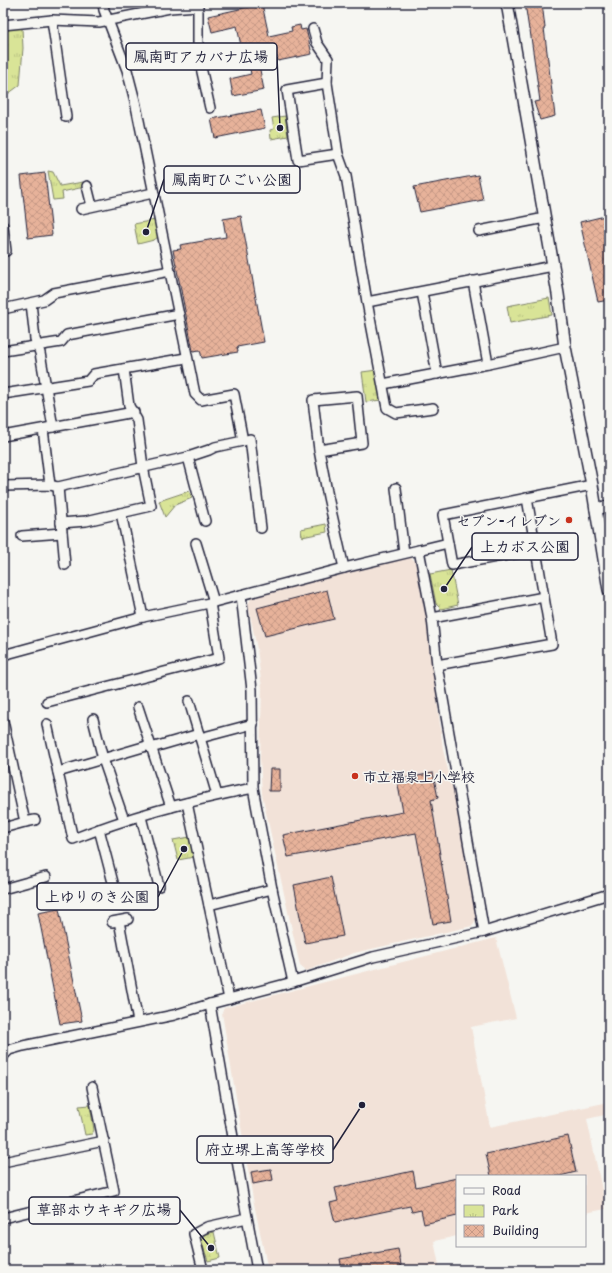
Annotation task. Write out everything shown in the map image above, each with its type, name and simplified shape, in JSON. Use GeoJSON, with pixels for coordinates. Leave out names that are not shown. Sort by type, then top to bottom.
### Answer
{"type":"FeatureCollection","features":[{"type":"Feature","properties":{"kind":"street"},"geometry":{"type":"LineString","coordinates":[[103,3],[127,70],[143,139],[194,394],[201,400],[234,394],[243,441]]}},
{"type":"Feature","properties":{"kind":"street"},"geometry":{"type":"LineString","coordinates":[[507,3],[558,294],[565,348],[592,485],[609,590]]}},
{"type":"Feature","properties":{"kind":"street"},"geometry":{"type":"LineString","coordinates":[[3,25],[52,20],[99,22],[108,19],[170,8],[202,5],[198,54],[210,108]]}},
{"type":"Feature","properties":{"kind":"street"},"geometry":{"type":"LineString","coordinates":[[52,20],[66,117]]}},
{"type":"Feature","properties":{"kind":"street"},"geometry":{"type":"LineString","coordinates":[[313,29],[317,43],[328,60],[327,83],[338,154],[346,176],[367,302],[387,408],[396,413],[433,408]]}},
{"type":"Feature","properties":{"kind":"street"},"geometry":{"type":"LineString","coordinates":[[327,83],[287,90],[296,153],[298,160],[338,154]]}},
{"type":"Feature","properties":{"kind":"street"},"geometry":{"type":"LineString","coordinates":[[87,186],[92,206]]}},
{"type":"Feature","properties":{"kind":"street"},"geometry":{"type":"LineString","coordinates":[[81,209],[154,193]]}},
{"type":"Feature","properties":{"kind":"street"},"geometry":{"type":"LineString","coordinates":[[479,231],[545,218]]}},
{"type":"Feature","properties":{"kind":"street"},"geometry":{"type":"LineString","coordinates":[[3,226],[6,251]]}},
{"type":"Feature","properties":{"kind":"street"},"geometry":{"type":"LineString","coordinates":[[367,302],[553,266]]}},
{"type":"Feature","properties":{"kind":"street"},"geometry":{"type":"LineString","coordinates":[[3,309],[44,300],[54,293],[170,271]]}},
{"type":"Feature","properties":{"kind":"street"},"geometry":{"type":"LineString","coordinates":[[472,281],[488,364]]}},
{"type":"Feature","properties":{"kind":"street"},"geometry":{"type":"LineString","coordinates":[[422,292],[437,374]]}},
{"type":"Feature","properties":{"kind":"street"},"geometry":{"type":"LineString","coordinates":[[31,303],[35,339],[40,352],[46,387],[48,428],[54,486],[62,528],[65,565]]}},
{"type":"Feature","properties":{"kind":"street"},"geometry":{"type":"LineString","coordinates":[[3,351],[61,342],[67,334],[178,314]]}},
{"type":"Feature","properties":{"kind":"street"},"geometry":{"type":"LineString","coordinates":[[383,384],[565,348]]}},
{"type":"Feature","properties":{"kind":"street"},"geometry":{"type":"LineString","coordinates":[[3,394],[88,381],[94,374],[186,358]]}},
{"type":"Feature","properties":{"kind":"street"},"geometry":{"type":"LineString","coordinates":[[22,536],[62,528],[151,506],[142,467],[137,420],[130,406],[124,369]]}},
{"type":"Feature","properties":{"kind":"street"},"geometry":{"type":"LineString","coordinates":[[319,450],[362,443],[357,396],[313,400],[319,450],[344,568]]}},
{"type":"Feature","properties":{"kind":"street"},"geometry":{"type":"LineString","coordinates":[[3,436],[134,412]]}},
{"type":"Feature","properties":{"kind":"street"},"geometry":{"type":"LineString","coordinates":[[3,486],[54,486],[188,456],[215,447],[250,439],[262,528]]}},
{"type":"Feature","properties":{"kind":"street"},"geometry":{"type":"LineString","coordinates":[[188,456],[205,521]]}},
{"type":"Feature","properties":{"kind":"street"},"geometry":{"type":"LineString","coordinates":[[536,550],[452,565],[443,515],[592,485]]}},
{"type":"Feature","properties":{"kind":"street"},"geometry":{"type":"LineString","coordinates":[[396,488],[404,553]]}},
{"type":"Feature","properties":{"kind":"street"},"geometry":{"type":"LineString","coordinates":[[437,665],[552,644],[527,498]]}},
{"type":"Feature","properties":{"kind":"street"},"geometry":{"type":"LineString","coordinates":[[596,509],[609,506]]}},
{"type":"Feature","properties":{"kind":"street"},"geometry":{"type":"LineString","coordinates":[[121,513],[143,617]]}},
{"type":"Feature","properties":{"kind":"street"},"geometry":{"type":"LineString","coordinates":[[47,702],[219,658],[212,603],[196,543]]}},
{"type":"Feature","properties":{"kind":"street"},"geometry":{"type":"LineString","coordinates":[[3,655],[143,617],[212,603],[344,568],[448,543]]}},
{"type":"Feature","properties":{"kind":"street"},"geometry":{"type":"LineString","coordinates":[[419,550],[432,618],[437,665],[484,932]]}},
{"type":"Feature","properties":{"kind":"street"},"geometry":{"type":"LineString","coordinates":[[241,595],[252,690],[253,788],[272,889],[293,982]]}},
{"type":"Feature","properties":{"kind":"street"},"geometry":{"type":"LineString","coordinates":[[432,618],[544,597]]}},
{"type":"Feature","properties":{"kind":"street"},"geometry":{"type":"LineString","coordinates":[[189,701],[217,795]]}},
{"type":"Feature","properties":{"kind":"street"},"geometry":{"type":"LineString","coordinates":[[138,707],[171,807]]}},
{"type":"Feature","properties":{"kind":"street"},"geometry":{"type":"LineString","coordinates":[[93,719],[103,759],[124,820]]}},
{"type":"Feature","properties":{"kind":"street"},"geometry":{"type":"LineString","coordinates":[[3,721],[25,822]]}},
{"type":"Feature","properties":{"kind":"street"},"geometry":{"type":"LineString","coordinates":[[47,724],[74,840],[124,820],[141,817],[171,807],[217,795],[253,788]]}},
{"type":"Feature","properties":{"kind":"street"},"geometry":{"type":"LineString","coordinates":[[58,772],[150,746],[253,724]]}},
{"type":"Feature","properties":{"kind":"street"},"geometry":{"type":"LineString","coordinates":[[187,803],[229,999]]}},
{"type":"Feature","properties":{"kind":"street"},"geometry":{"type":"LineString","coordinates":[[141,817],[159,886]]}},
{"type":"Feature","properties":{"kind":"street"},"geometry":{"type":"LineString","coordinates":[[3,828],[35,820]]}},
{"type":"Feature","properties":{"kind":"street"},"geometry":{"type":"LineString","coordinates":[[99,829],[116,894]]}},
{"type":"Feature","properties":{"kind":"street"},"geometry":{"type":"LineString","coordinates":[[3,888],[46,877]]}},
{"type":"Feature","properties":{"kind":"street"},"geometry":{"type":"LineString","coordinates":[[210,905],[272,889]]}},
{"type":"Feature","properties":{"kind":"street"},"geometry":{"type":"LineString","coordinates":[[3,1055],[9,1050],[23,1046],[174,1015],[293,982],[373,956],[484,932],[609,894]]}},
{"type":"Feature","properties":{"kind":"street"},"geometry":{"type":"LineString","coordinates":[[120,921],[138,1022]]}},
{"type":"Feature","properties":{"kind":"street"},"geometry":{"type":"LineString","coordinates":[[210,1004],[257,1270]]}},
{"type":"Feature","properties":{"kind":"street"},"geometry":{"type":"LineString","coordinates":[[3,1217],[114,1191],[92,1086]]}},
{"type":"Feature","properties":{"kind":"street"},"geometry":{"type":"LineString","coordinates":[[3,1162],[104,1141]]}},
{"type":"Feature","properties":{"kind":"street"},"geometry":{"type":"LineString","coordinates":[[203,1270],[194,1234],[207,1227],[247,1218]]}},
{"type":"Feature","properties":{"kind":"shaded area","name":"市立福泉上小学校"},"geometry":{"type":"Polygon","coordinates":[[[409,556],[415,561],[429,631],[443,750],[456,802],[476,920],[472,926],[354,953],[306,971],[300,966],[262,794],[260,758],[262,688],[257,649],[248,604],[252,597],[409,556]]]}},
{"type":"Feature","properties":{"kind":"shaded area"},"geometry":{"type":"Polygon","coordinates":[[[496,938],[516,1018],[471,1027],[490,1127],[609,1102],[609,1114],[587,1119],[606,1209],[586,1213],[586,1175],[456,1175],[456,1236],[434,1241],[440,1270],[268,1270],[253,1199],[222,1013],[224,1008],[496,938]]]}},
{"type":"Feature","properties":{"kind":"green space"},"geometry":{"type":"Polygon","coordinates":[[[22,28],[23,48],[20,85],[8,94],[3,30],[22,28]]]}},
{"type":"Feature","properties":{"kind":"green space"},"geometry":{"type":"Polygon","coordinates":[[[285,116],[288,136],[271,139],[270,130],[274,129],[272,118],[285,116]]]}},
{"type":"Feature","properties":{"kind":"green space"},"geometry":{"type":"Polygon","coordinates":[[[48,171],[53,172],[60,186],[83,182],[84,187],[62,192],[63,199],[53,200],[48,171]]]}},
{"type":"Feature","properties":{"kind":"green space"},"geometry":{"type":"Polygon","coordinates":[[[155,220],[158,237],[154,240],[138,244],[134,224],[155,220]]]}},
{"type":"Feature","properties":{"kind":"green space"},"geometry":{"type":"Polygon","coordinates":[[[549,298],[552,315],[510,323],[507,306],[549,298]]]}},
{"type":"Feature","properties":{"kind":"green space"},"geometry":{"type":"Polygon","coordinates":[[[377,370],[381,400],[366,402],[362,372],[377,370]]]}},
{"type":"Feature","properties":{"kind":"green space"},"geometry":{"type":"Polygon","coordinates":[[[189,491],[192,498],[175,505],[165,517],[159,501],[189,491]]]}},
{"type":"Feature","properties":{"kind":"green space"},"geometry":{"type":"Polygon","coordinates":[[[326,524],[327,532],[302,537],[301,529],[326,524]]]}},
{"type":"Feature","properties":{"kind":"green space"},"geometry":{"type":"Polygon","coordinates":[[[451,570],[458,605],[441,609],[436,604],[430,574],[451,570]]]}},
{"type":"Feature","properties":{"kind":"green space"},"geometry":{"type":"Polygon","coordinates":[[[190,837],[194,857],[178,860],[173,840],[190,837]]]}},
{"type":"Feature","properties":{"kind":"green space"},"geometry":{"type":"Polygon","coordinates":[[[90,1105],[94,1130],[92,1134],[85,1135],[79,1106],[90,1105]]]}},
{"type":"Feature","properties":{"kind":"green space"},"geometry":{"type":"Polygon","coordinates":[[[214,1232],[220,1258],[208,1261],[201,1240],[205,1234],[214,1232]]]}},
{"type":"Feature","properties":{"kind":"building"},"geometry":{"type":"Polygon","coordinates":[[[525,3],[542,3],[555,116],[540,120],[534,102],[540,101],[525,3]]]}},
{"type":"Feature","properties":{"kind":"building"},"geometry":{"type":"Polygon","coordinates":[[[262,4],[269,36],[292,31],[291,27],[300,25],[301,30],[306,29],[312,54],[278,61],[277,56],[258,60],[264,90],[233,96],[230,79],[251,74],[246,50],[242,51],[237,26],[212,32],[208,16],[262,4]]]}},
{"type":"Feature","properties":{"kind":"building"},"geometry":{"type":"Polygon","coordinates":[[[261,110],[265,128],[215,138],[211,119],[261,110]]]}},
{"type":"Feature","properties":{"kind":"building"},"geometry":{"type":"Polygon","coordinates":[[[45,173],[52,235],[28,238],[21,176],[45,173]]]}},
{"type":"Feature","properties":{"kind":"building"},"geometry":{"type":"Polygon","coordinates":[[[478,175],[483,200],[420,212],[414,187],[478,175]]]}},
{"type":"Feature","properties":{"kind":"building"},"geometry":{"type":"Polygon","coordinates":[[[609,215],[609,300],[598,302],[580,222],[609,215]]]}},
{"type":"Feature","properties":{"kind":"building"},"geometry":{"type":"Polygon","coordinates":[[[241,216],[264,342],[237,347],[238,352],[202,358],[200,350],[193,351],[173,250],[181,249],[180,245],[226,237],[223,219],[241,216]]]}},
{"type":"Feature","properties":{"kind":"building"},"geometry":{"type":"Polygon","coordinates":[[[327,590],[334,619],[265,636],[257,608],[327,590]]]}},
{"type":"Feature","properties":{"kind":"building"},"geometry":{"type":"Polygon","coordinates":[[[270,769],[280,769],[280,791],[269,791],[270,769]]]}},
{"type":"Feature","properties":{"kind":"building"},"geometry":{"type":"Polygon","coordinates":[[[433,773],[438,798],[431,800],[451,921],[433,924],[416,833],[288,857],[283,835],[403,812],[397,780],[433,773]]]}},
{"type":"Feature","properties":{"kind":"building"},"geometry":{"type":"Polygon","coordinates":[[[331,877],[343,936],[305,943],[294,885],[331,877]]]}},
{"type":"Feature","properties":{"kind":"building"},"geometry":{"type":"Polygon","coordinates":[[[59,909],[82,1021],[60,1024],[38,913],[59,909]]]}},
{"type":"Feature","properties":{"kind":"building"},"geometry":{"type":"Polygon","coordinates":[[[568,1136],[576,1172],[564,1175],[491,1175],[486,1154],[568,1136]]]}},
{"type":"Feature","properties":{"kind":"building"},"geometry":{"type":"Polygon","coordinates":[[[271,1169],[273,1180],[253,1184],[251,1172],[271,1169]]]}},
{"type":"Feature","properties":{"kind":"building"},"geometry":{"type":"Polygon","coordinates":[[[413,1171],[416,1187],[456,1178],[456,1216],[424,1224],[421,1210],[412,1212],[410,1206],[335,1222],[330,1203],[338,1201],[335,1188],[413,1171]]]}},
{"type":"Feature","properties":{"kind":"building"},"geometry":{"type":"Polygon","coordinates":[[[398,1249],[402,1270],[342,1270],[340,1259],[398,1249]]]}},
{"type":"Feature","properties":{"kind":"place","name":"鳳南町アカバナ広場"},"geometry":{"type":"Point","coordinates":[280,128]}},
{"type":"Feature","properties":{"kind":"place","name":"鳳南町ひごい公園"},"geometry":{"type":"Point","coordinates":[146,232]}},
{"type":"Feature","properties":{"kind":"place","name":"セブン-イレブン"},"geometry":{"type":"Point","coordinates":[569,520]}},
{"type":"Feature","properties":{"kind":"place","name":"上カボス公園"},"geometry":{"type":"Point","coordinates":[444,589]}},
{"type":"Feature","properties":{"kind":"place","name":"市立福泉上小学校"},"geometry":{"type":"Point","coordinates":[355,776]}},
{"type":"Feature","properties":{"kind":"place","name":"上ゆりのき公園"},"geometry":{"type":"Point","coordinates":[184,849]}},
{"type":"Feature","properties":{"kind":"place","name":"府立堺上高等学校"},"geometry":{"type":"Point","coordinates":[362,1105]}},
{"type":"Feature","properties":{"kind":"place","name":"草部ホウキギク広場"},"geometry":{"type":"Point","coordinates":[211,1248]}}]}
